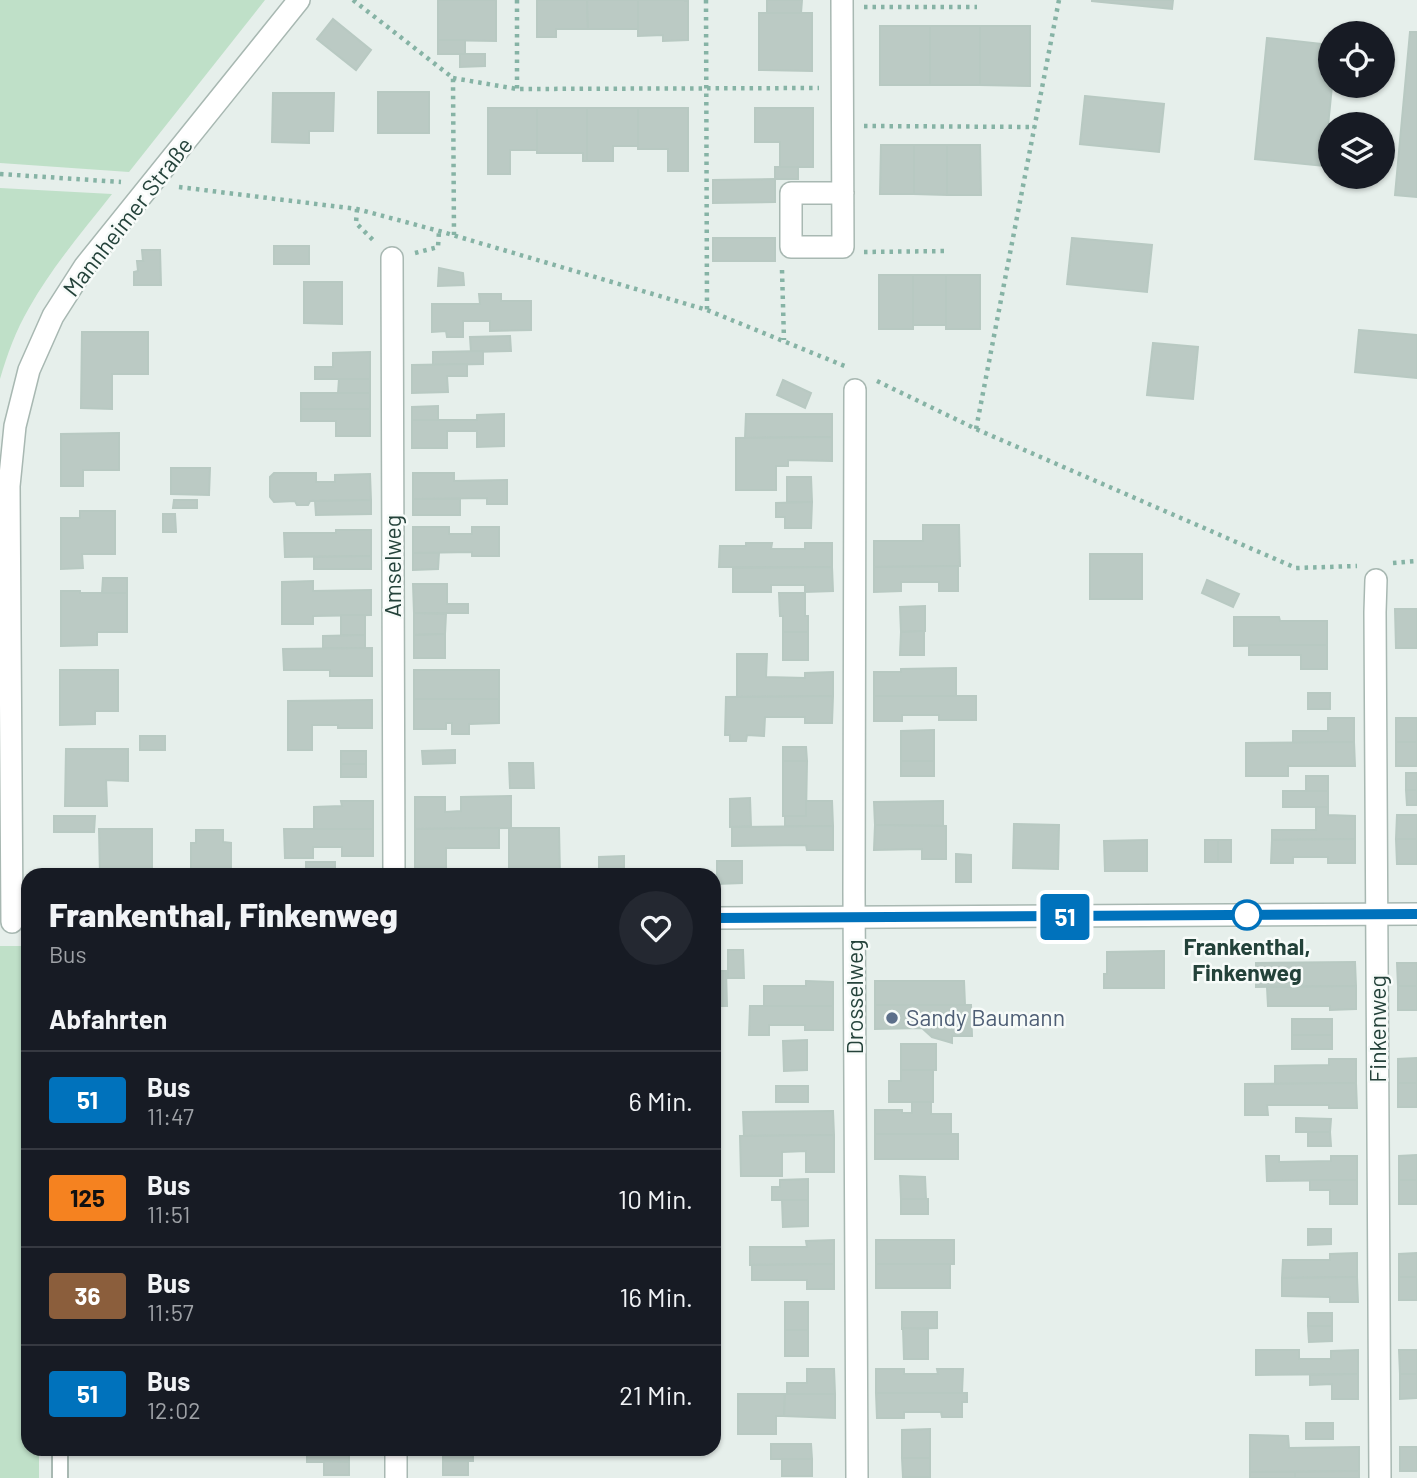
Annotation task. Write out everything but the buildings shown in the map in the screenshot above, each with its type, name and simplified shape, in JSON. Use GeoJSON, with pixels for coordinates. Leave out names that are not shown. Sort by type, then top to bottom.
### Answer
{"type":"FeatureCollection","features":[{"type":"Feature","properties":{"kind":"street","name":"Mannheimer Straße"},"geometry":{"type":"LineString","coordinates":[[13,922],[9,486],[15,426],[29,370],[53,316],[85,266],[299,0]]}},
{"type":"Feature","properties":{"kind":"street"},"geometry":{"type":"LineString","coordinates":[[842,4],[843,247],[791,247],[790,193],[842,192]]}},
{"type":"Feature","properties":{"kind":"street","name":"Amselweg"},"geometry":{"type":"LineString","coordinates":[[392,258],[394,868]]}},
{"type":"Feature","properties":{"kind":"street","name":"Drosselweg"},"geometry":{"type":"LineString","coordinates":[[858,379],[855,918],[858,1478]]}},
{"type":"Feature","properties":{"kind":"street","name":"Finkenweg"},"geometry":{"type":"LineString","coordinates":[[1376,570],[1380,1478]]}},
{"type":"Feature","properties":{"kind":"street"},"geometry":{"type":"LineString","coordinates":[[721,918],[1417,914]]}},
{"type":"Feature","properties":{"kind":"street"},"geometry":{"type":"LineString","coordinates":[[396,1456],[396,1478]]}},
{"type":"Feature","properties":{"kind":"lane"},"geometry":{"type":"LineString","coordinates":[[60,1456],[60,1478]]}},
{"type":"Feature","properties":{"kind":"path"},"geometry":{"type":"LineString","coordinates":[[353,0],[453,78],[517,89],[842,88]]}},
{"type":"Feature","properties":{"kind":"path"},"geometry":{"type":"LineString","coordinates":[[517,0],[517,89]]}},
{"type":"Feature","properties":{"kind":"path"},"geometry":{"type":"LineString","coordinates":[[706,0],[707,310]]}},
{"type":"Feature","properties":{"kind":"path"},"geometry":{"type":"LineString","coordinates":[[976,429],[1059,0]]}},
{"type":"Feature","properties":{"kind":"path"},"geometry":{"type":"LineString","coordinates":[[842,4],[977,7]]}},
{"type":"Feature","properties":{"kind":"path"},"geometry":{"type":"LineString","coordinates":[[453,78],[454,235]]}},
{"type":"Feature","properties":{"kind":"path"},"geometry":{"type":"LineString","coordinates":[[842,126],[1035,127]]}},
{"type":"Feature","properties":{"kind":"path"},"geometry":{"type":"LineString","coordinates":[[0,174],[152,184],[357,209],[454,235],[707,310],[784,340],[858,379],[1296,568],[1376,570],[1417,561]]}},
{"type":"Feature","properties":{"kind":"path"},"geometry":{"type":"LineString","coordinates":[[357,209],[356,223],[392,258],[438,247],[439,231]]}},
{"type":"Feature","properties":{"kind":"path"},"geometry":{"type":"LineString","coordinates":[[784,340],[782,261],[791,247]]}},
{"type":"Feature","properties":{"kind":"path"},"geometry":{"type":"LineString","coordinates":[[843,247],[860,252],[948,251]]}},
{"type":"Feature","properties":{"kind":"green space"},"geometry":{"type":"Polygon","coordinates":[[[0,0],[265,0],[129,172],[0,163],[0,0]]]}},
{"type":"Feature","properties":{"kind":"green space"},"geometry":{"type":"Polygon","coordinates":[[[0,188],[112,194],[68,250],[24,316],[0,379],[0,188]]]}},
{"type":"Feature","properties":{"kind":"green space"},"geometry":{"type":"Polygon","coordinates":[[[0,946],[21,946],[21,1456],[39,1456],[39,1478],[0,1478],[0,946]]]}},
{"type":"Feature","properties":{"kind":"bus line","name":"51"},"geometry":{"type":"LineString","coordinates":[[721,918],[1417,914]]}},
{"type":"Feature","properties":{"kind":"place","name":"Frankenthal, Finkenweg"},"geometry":{"type":"Point","coordinates":[1247,915]}},
{"type":"Feature","properties":{"kind":"place","name":"Sandy Baumann"},"geometry":{"type":"Point","coordinates":[892,1018]}}]}
